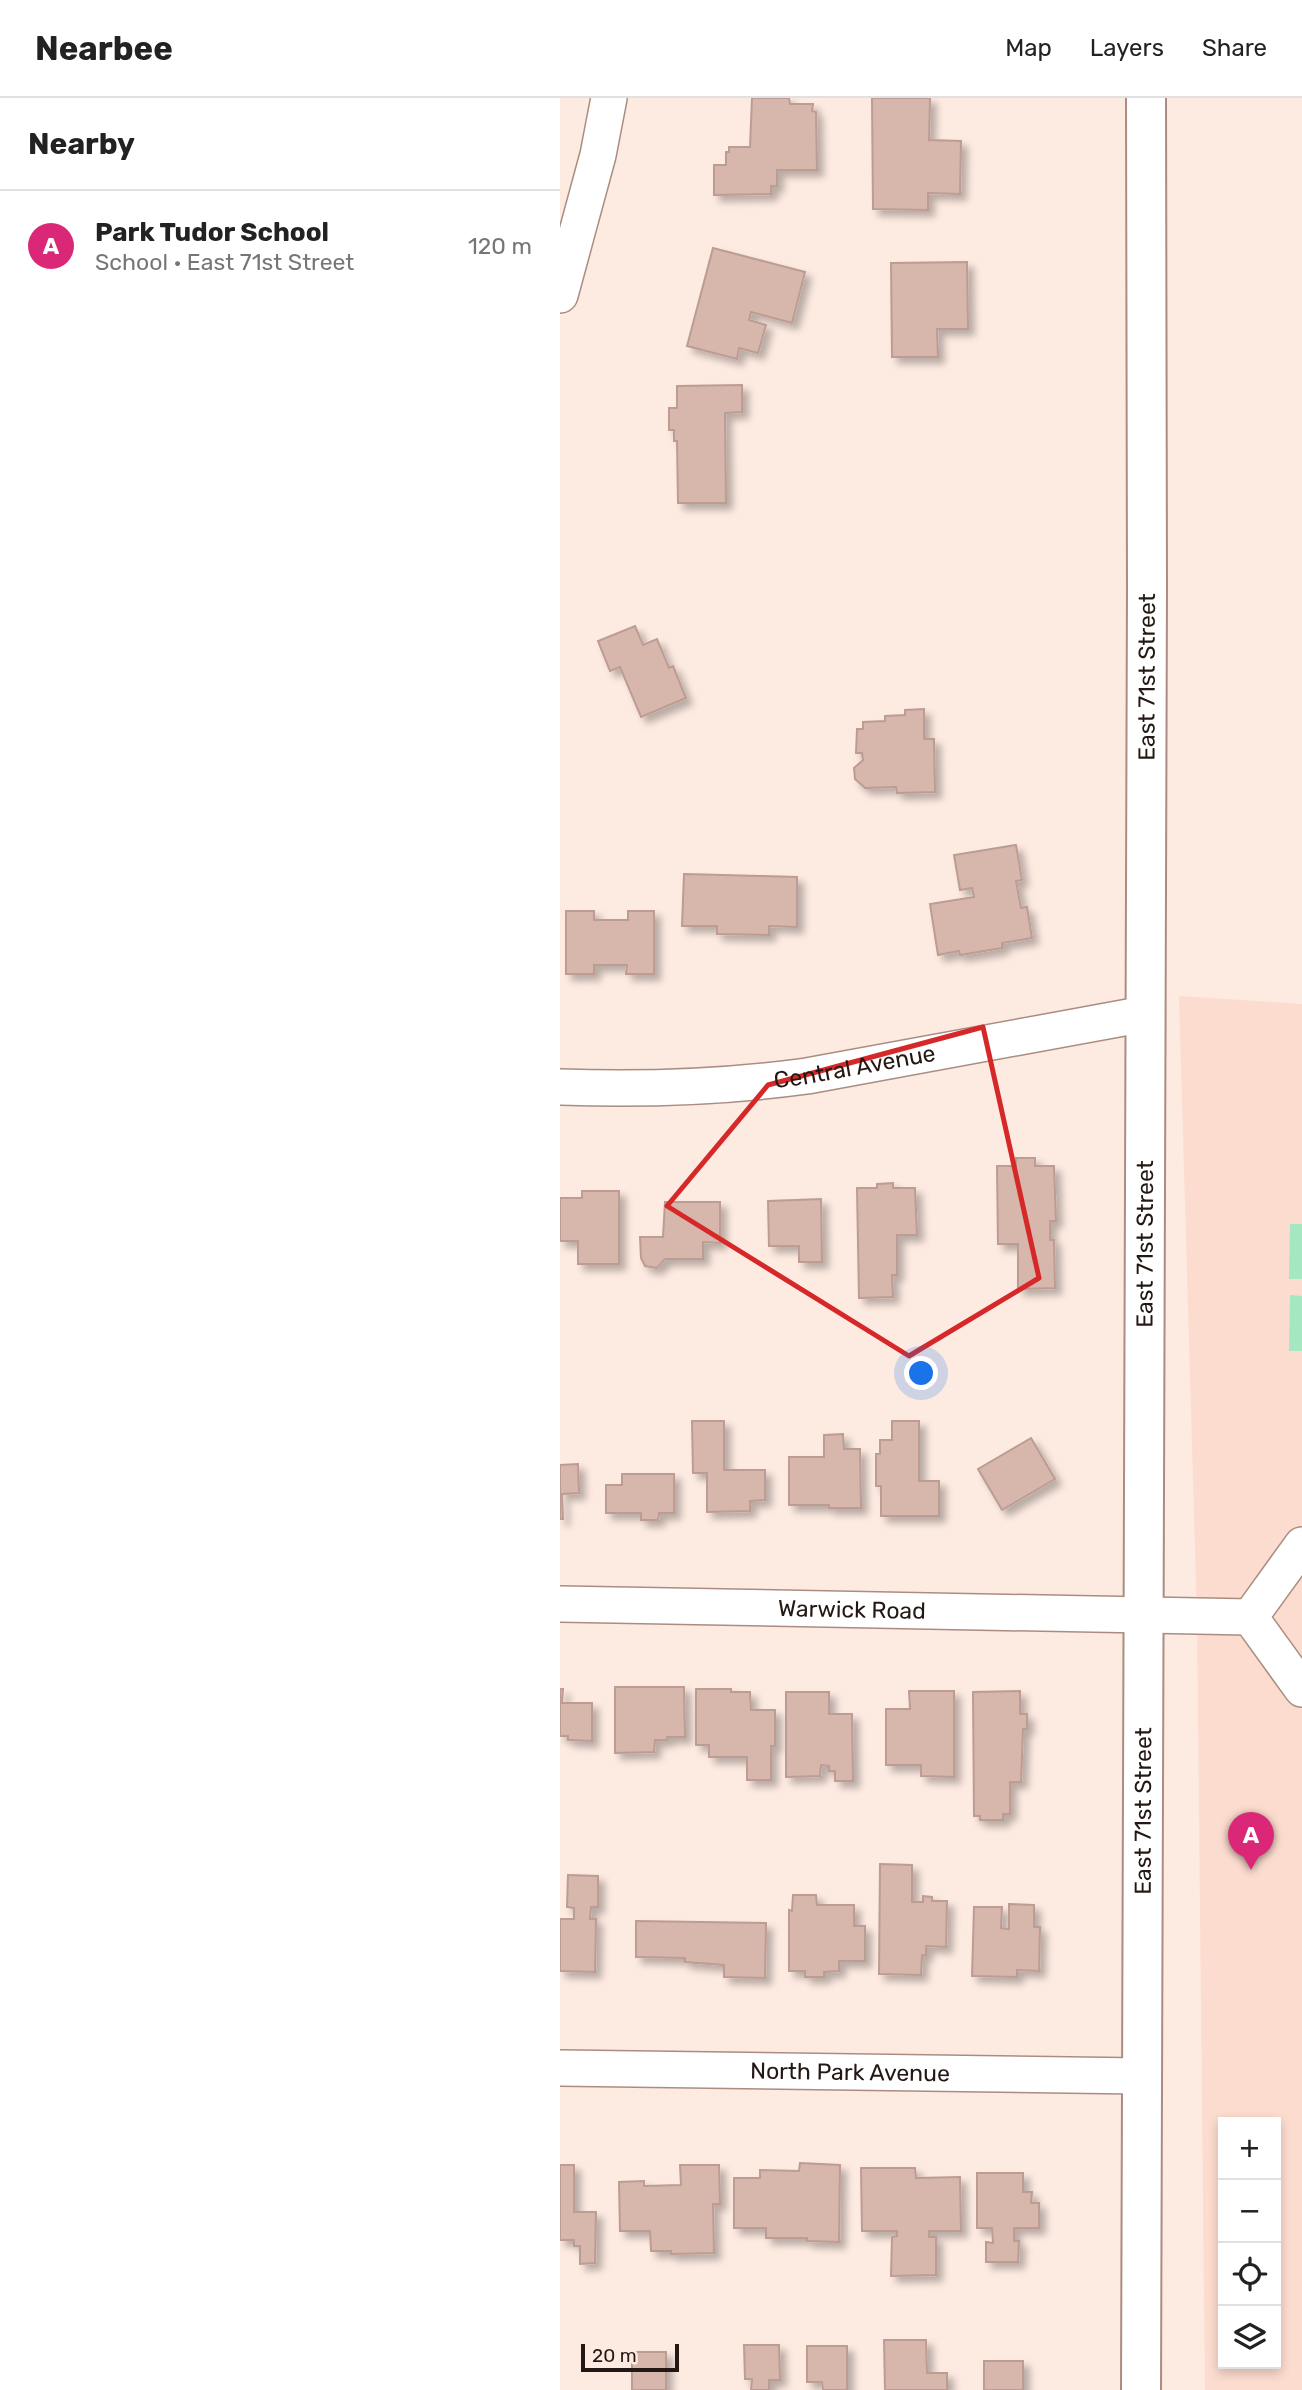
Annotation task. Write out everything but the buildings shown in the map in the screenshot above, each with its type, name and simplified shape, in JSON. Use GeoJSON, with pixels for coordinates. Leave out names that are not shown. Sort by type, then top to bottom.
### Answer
{"type":"FeatureCollection","features":[{"type":"Feature","properties":{"kind":"main road","name":"East 71st Street"},"geometry":{"type":"LineString","coordinates":[[1141,2390],[1146,98]]}},
{"type":"Feature","properties":{"kind":"street"},"geometry":{"type":"LineString","coordinates":[[560,295],[598,155],[609,98]]}},
{"type":"Feature","properties":{"kind":"street","name":"Central Avenue"},"geometry":{"type":"LineString","coordinates":[[560,1087],[653,1087],[764,1082],[1145,1014]]}},
{"type":"Feature","properties":{"kind":"street"},"geometry":{"type":"LineString","coordinates":[[1302,1545],[1250,1617],[1302,1689]]}},
{"type":"Feature","properties":{"kind":"street","name":"Warwick Road"},"geometry":{"type":"LineString","coordinates":[[560,1604],[1250,1617]]}},
{"type":"Feature","properties":{"kind":"street","name":"North Park Avenue"},"geometry":{"type":"LineString","coordinates":[[560,2068],[1141,2076]]}},
{"type":"Feature","properties":{"kind":"highlighted area"},"geometry":{"type":"Polygon","coordinates":[[[983,1027],[1039,1278],[909,1356],[667,1206],[768,1085],[983,1027]]]}},
{"type":"Feature","properties":{"kind":"shaded area"},"geometry":{"type":"Polygon","coordinates":[[[1179,996],[1302,1004],[1302,2390],[1205,2390],[1197,1617],[1179,996]]]}},
{"type":"Feature","properties":{"kind":"green space"},"geometry":{"type":"Polygon","coordinates":[[[1290,1224],[1302,1224],[1302,1279],[1289,1279],[1290,1224]]]}},
{"type":"Feature","properties":{"kind":"green space"},"geometry":{"type":"Polygon","coordinates":[[[1290,1295],[1302,1296],[1302,1351],[1289,1351],[1290,1295]]]}},
{"type":"Feature","properties":{"kind":"place","name":"Park Tudor School"},"geometry":{"type":"Point","coordinates":[1251,1870]}}]}
